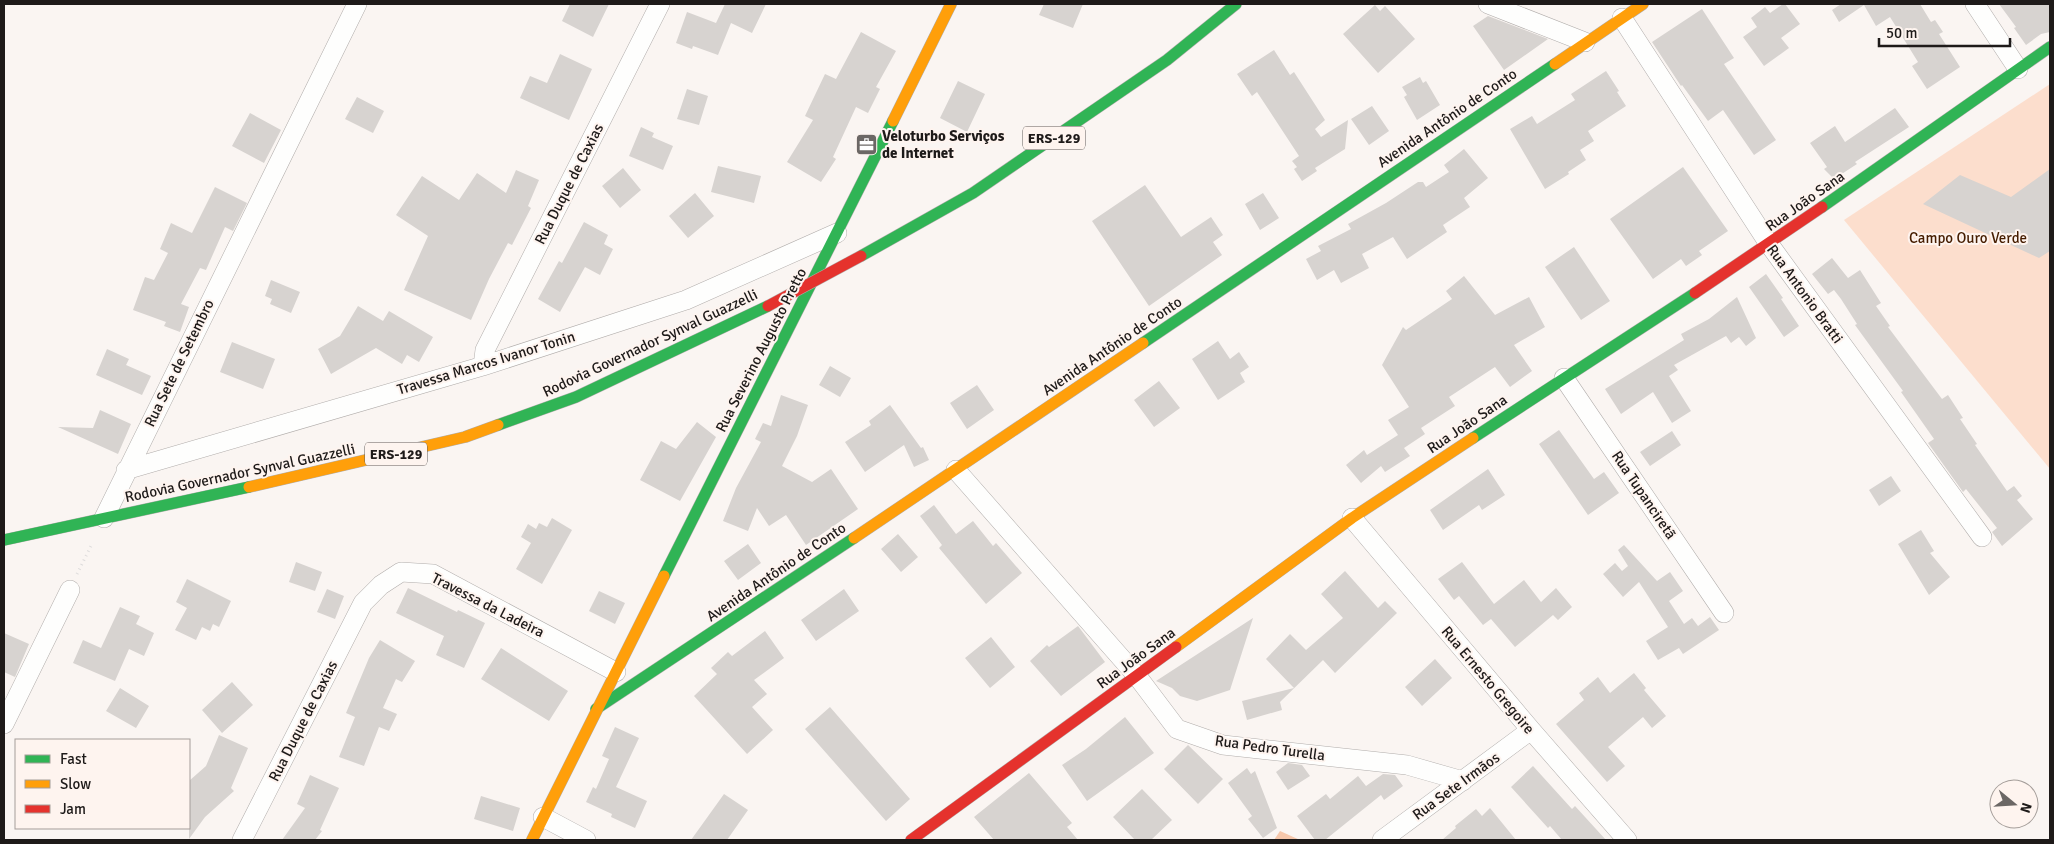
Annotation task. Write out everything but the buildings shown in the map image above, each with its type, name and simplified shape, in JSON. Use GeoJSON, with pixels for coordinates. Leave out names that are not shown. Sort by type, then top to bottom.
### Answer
{"type":"FeatureCollection","features":[{"type":"Feature","properties":{"kind":"street","name":"Rua Sete de Setembro"},"geometry":{"type":"LineString","coordinates":[[104,518],[357,4]]}},
{"type":"Feature","properties":{"kind":"street","name":"Rua Duque de Caxias"},"geometry":{"type":"LineString","coordinates":[[483,366],[485,350],[660,4]]}},
{"type":"Feature","properties":{"kind":"street","name":"Rua Severino Augusto Pretto"},"geometry":{"type":"LineString","coordinates":[[532,840],[951,4]]}},
{"type":"Feature","properties":{"kind":"street","name":"Rodovia Governador Synval Guazzelli"},"geometry":{"type":"LineString","coordinates":[[4,540],[328,470],[464,437],[576,397],[768,306],[981,188],[1167,60],[1236,4]]}},
{"type":"Feature","properties":{"kind":"street"},"geometry":{"type":"LineString","coordinates":[[1488,4],[1585,42]]}},
{"type":"Feature","properties":{"kind":"street","name":"Avenida Antônio de Conto"},"geometry":{"type":"LineString","coordinates":[[596,709],[956,470],[1643,4]]}},
{"type":"Feature","properties":{"kind":"street"},"geometry":{"type":"LineString","coordinates":[[1975,4],[2018,69]]}},
{"type":"Feature","properties":{"kind":"street","name":"Rua Antonio Bratti"},"geometry":{"type":"LineString","coordinates":[[1622,18],[1769,244],[1982,537]]}},
{"type":"Feature","properties":{"kind":"street","name":"Rua João Sana"},"geometry":{"type":"LineString","coordinates":[[911,840],[1352,518],[1769,244],[2050,47]]}},
{"type":"Feature","properties":{"kind":"street","name":"Travessa Marcos Ivanor Tonin"},"geometry":{"type":"LineString","coordinates":[[126,470],[483,366],[686,300],[837,233]]}},
{"type":"Feature","properties":{"kind":"street","name":"Rua Tupanciretã"},"geometry":{"type":"LineString","coordinates":[[1564,378],[1724,613]]}},
{"type":"Feature","properties":{"kind":"street","name":"Rua Pedro Turella"},"geometry":{"type":"LineString","coordinates":[[956,470],[1137,676],[1177,729],[1223,745],[1407,765],[1464,781]]}},
{"type":"Feature","properties":{"kind":"street","name":"Rua Ernesto Gregoire"},"geometry":{"type":"LineString","coordinates":[[1352,518],[1531,730],[1627,840]]}},
{"type":"Feature","properties":{"kind":"street","name":"Travessa da Ladeira"},"geometry":{"type":"LineString","coordinates":[[363,603],[381,584],[401,572],[432,574],[616,672]]}},
{"type":"Feature","properties":{"kind":"street"},"geometry":{"type":"LineString","coordinates":[[4,724],[70,590]]}},
{"type":"Feature","properties":{"kind":"street","name":"Rua Duque de Caxias"},"geometry":{"type":"LineString","coordinates":[[242,840],[363,603]]}},
{"type":"Feature","properties":{"kind":"street","name":"Rua Sete Irmãos"},"geometry":{"type":"LineString","coordinates":[[1382,840],[1531,730]]}},
{"type":"Feature","properties":{"kind":"street"},"geometry":{"type":"LineString","coordinates":[[543,817],[586,840]]}},
{"type":"Feature","properties":{"kind":"path"},"geometry":{"type":"LineString","coordinates":[[70,590],[104,518]]}},
{"type":"Feature","properties":{"kind":"green space","name":"Campo Ouro Verde"},"geometry":{"type":"Polygon","coordinates":[[[2050,84],[2050,469],[1844,220],[2050,84]]]}},
{"type":"Feature","properties":{"kind":"shaded area"},"geometry":{"type":"Polygon","coordinates":[[[1280,831],[1300,840],[1274,840],[1280,831]]]}},
{"type":"Feature","properties":{"kind":"traffic: fast"},"geometry":{"type":"LineString","coordinates":[[861,256],[973,193],[1167,60],[1236,4]]}},
{"type":"Feature","properties":{"kind":"traffic: fast"},"geometry":{"type":"LineString","coordinates":[[1822,207],[2050,47]]}},
{"type":"Feature","properties":{"kind":"traffic: fast"},"geometry":{"type":"LineString","coordinates":[[1143,343],[1555,64]]}},
{"type":"Feature","properties":{"kind":"traffic: fast"},"geometry":{"type":"LineString","coordinates":[[664,576],[893,121]]}},
{"type":"Feature","properties":{"kind":"traffic: fast"},"geometry":{"type":"LineString","coordinates":[[1473,438],[1695,293]]}},
{"type":"Feature","properties":{"kind":"traffic: fast"},"geometry":{"type":"LineString","coordinates":[[498,425],[576,397],[768,306]]}},
{"type":"Feature","properties":{"kind":"traffic: fast"},"geometry":{"type":"LineString","coordinates":[[4,540],[249,487]]}},
{"type":"Feature","properties":{"kind":"traffic: fast"},"geometry":{"type":"LineString","coordinates":[[596,709],[854,538]]}},
{"type":"Feature","properties":{"kind":"traffic: slow"},"geometry":{"type":"LineString","coordinates":[[893,121],[951,4]]}},
{"type":"Feature","properties":{"kind":"traffic: slow"},"geometry":{"type":"LineString","coordinates":[[1555,64],[1643,4]]}},
{"type":"Feature","properties":{"kind":"traffic: slow"},"geometry":{"type":"LineString","coordinates":[[854,538],[1143,343]]}},
{"type":"Feature","properties":{"kind":"traffic: slow"},"geometry":{"type":"LineString","coordinates":[[249,487],[465,437],[498,425]]}},
{"type":"Feature","properties":{"kind":"traffic: slow"},"geometry":{"type":"LineString","coordinates":[[1176,647],[1352,518],[1473,438]]}},
{"type":"Feature","properties":{"kind":"traffic: slow"},"geometry":{"type":"LineString","coordinates":[[532,840],[664,576]]}},
{"type":"Feature","properties":{"kind":"traffic: jam"},"geometry":{"type":"LineString","coordinates":[[1695,293],[1822,207]]}},
{"type":"Feature","properties":{"kind":"traffic: jam"},"geometry":{"type":"LineString","coordinates":[[768,306],[861,256]]}},
{"type":"Feature","properties":{"kind":"traffic: jam"},"geometry":{"type":"LineString","coordinates":[[911,840],[1176,647]]}},
{"type":"Feature","properties":{"kind":"place","name":"Veloturbo Serviços de Internet"},"geometry":{"type":"Point","coordinates":[866,145]}}]}
